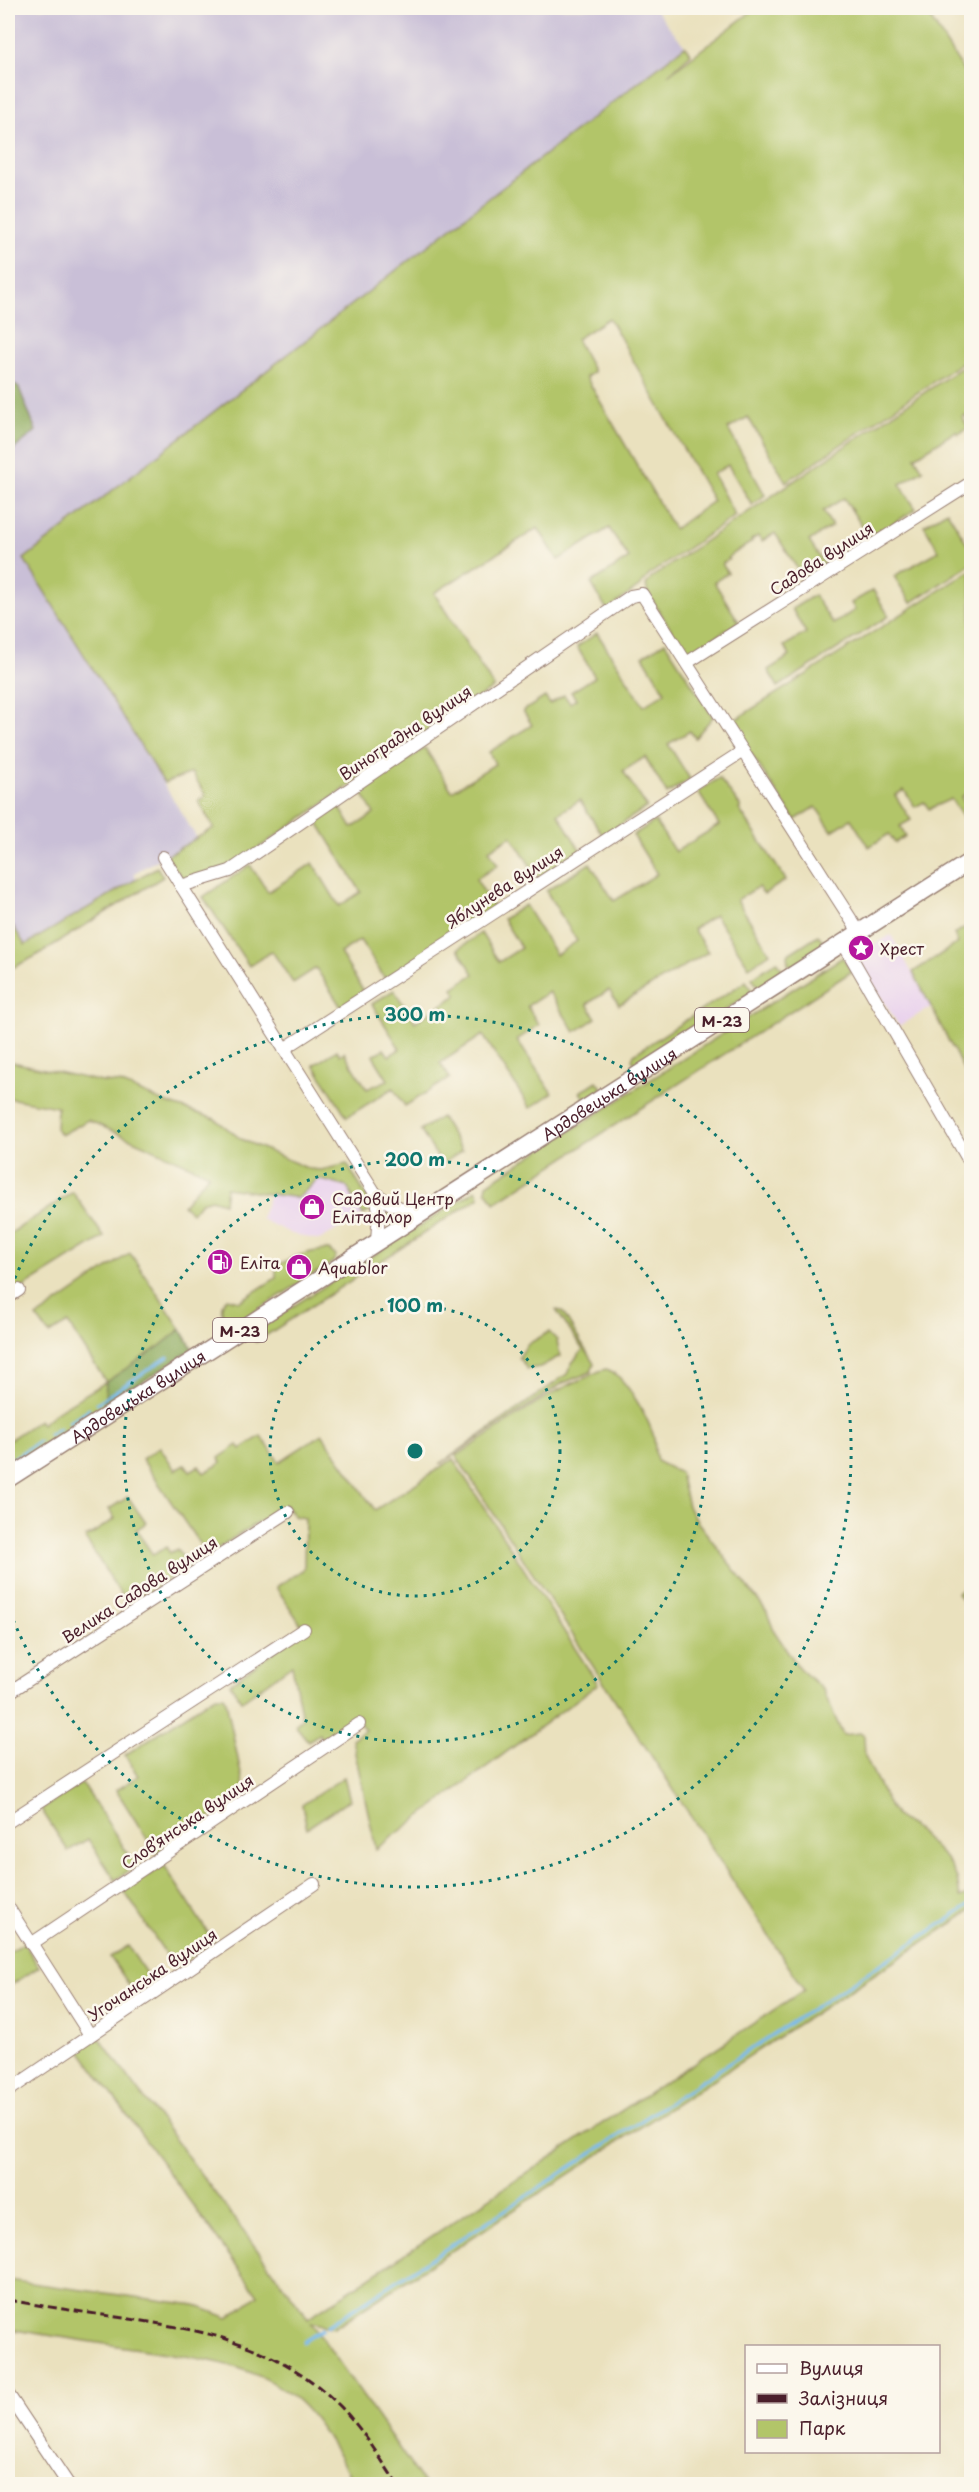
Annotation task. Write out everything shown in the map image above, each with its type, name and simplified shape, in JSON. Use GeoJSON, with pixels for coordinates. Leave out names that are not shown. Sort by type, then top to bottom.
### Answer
{"type":"FeatureCollection","features":[{"type":"Feature","properties":{"kind":"highway","name":"Ардовецька вулиця"},"geometry":{"type":"LineString","coordinates":[[8,1479],[972,860]]}},
{"type":"Feature","properties":{"kind":"street","name":"Садова вулиця"},"geometry":{"type":"LineString","coordinates":[[688,662],[972,482]]}},
{"type":"Feature","properties":{"kind":"street","name":"Виноградна вулиця"},"geometry":{"type":"LineString","coordinates":[[181,886],[231,871],[631,596],[642,594],[688,662]]}},
{"type":"Feature","properties":{"kind":"street"},"geometry":{"type":"LineString","coordinates":[[688,662],[859,932]]}},
{"type":"Feature","properties":{"kind":"street","name":"Яблунева вулиця"},"geometry":{"type":"LineString","coordinates":[[290,1045],[743,751]]}},
{"type":"Feature","properties":{"kind":"street"},"geometry":{"type":"LineString","coordinates":[[163,857],[290,1045],[375,1193],[379,1210],[377,1242]]}},
{"type":"Feature","properties":{"kind":"street"},"geometry":{"type":"LineString","coordinates":[[843,943],[939,1115],[972,1166]]}},
{"type":"Feature","properties":{"kind":"street"},"geometry":{"type":"LineString","coordinates":[[375,1193],[391,1204],[419,1215]]}},
{"type":"Feature","properties":{"kind":"street"},"geometry":{"type":"LineString","coordinates":[[8,1298],[19,1290]]}},
{"type":"Feature","properties":{"kind":"street","name":"Велика Садова вулиця"},"geometry":{"type":"LineString","coordinates":[[8,1693],[288,1512]]}},
{"type":"Feature","properties":{"kind":"street"},"geometry":{"type":"LineString","coordinates":[[8,1822],[304,1629]]}},
{"type":"Feature","properties":{"kind":"street","name":"Словʼянська вулиця"},"geometry":{"type":"LineString","coordinates":[[32,1944],[359,1724]]}},
{"type":"Feature","properties":{"kind":"street","name":"Угочанська вулиця"},"geometry":{"type":"LineString","coordinates":[[8,2091],[314,1884]]}},
{"type":"Feature","properties":{"kind":"street"},"geometry":{"type":"LineString","coordinates":[[8,1907],[90,2035]]}},
{"type":"Feature","properties":{"kind":"street"},"geometry":{"type":"LineString","coordinates":[[8,2394],[68,2484]]}},
{"type":"Feature","properties":{"kind":"shaded area"},"geometry":{"type":"Polygon","coordinates":[[[8,8],[654,8],[685,46],[25,559],[197,838],[134,873],[137,879],[8,956],[8,8]]]}},
{"type":"Feature","properties":{"kind":"shaded area"},"geometry":{"type":"Polygon","coordinates":[[[891,935],[931,1007],[899,1026],[857,958],[858,954],[891,935]]]}},
{"type":"Feature","properties":{"kind":"shaded area","name":"Садовий Центр Елітафлор"},"geometry":{"type":"Polygon","coordinates":[[[317,1179],[347,1186],[363,1215],[319,1240],[292,1234],[261,1219],[270,1194],[298,1198],[317,1179]]]}},
{"type":"Feature","properties":{"kind":"green space"},"geometry":{"type":"Polygon","coordinates":[[[756,8],[924,8],[971,83],[971,356],[786,482],[748,417],[728,429],[765,495],[752,505],[728,465],[713,474],[735,516],[650,574],[640,586],[607,610],[591,583],[629,558],[609,528],[558,560],[538,528],[434,593],[494,687],[235,864],[184,881],[166,856],[214,828],[198,801],[206,796],[192,773],[164,783],[24,559],[685,46],[691,54],[668,75],[756,8]],[[609,318],[576,339],[594,372],[586,377],[674,529],[713,501],[609,318]]]}},
{"type":"Feature","properties":{"kind":"green space"},"geometry":{"type":"Polygon","coordinates":[[[971,361],[971,417],[968,419],[965,415],[962,417],[969,428],[958,434],[956,431],[915,457],[923,470],[900,484],[916,509],[870,539],[844,498],[823,511],[832,526],[809,541],[826,567],[805,581],[775,533],[762,541],[758,536],[751,540],[752,542],[728,557],[729,559],[722,564],[728,573],[714,582],[739,622],[688,655],[648,594],[646,585],[652,577],[971,361]]]}},
{"type":"Feature","properties":{"kind":"green space"},"geometry":{"type":"Polygon","coordinates":[[[14,384],[19,388],[36,431],[8,454],[8,388],[14,384]]]}},
{"type":"Feature","properties":{"kind":"green space"},"geometry":{"type":"Polygon","coordinates":[[[947,511],[968,545],[971,543],[971,564],[911,603],[894,576],[939,551],[924,525],[947,511]]]}},
{"type":"Feature","properties":{"kind":"green space"},"geometry":{"type":"Polygon","coordinates":[[[971,570],[972,771],[969,773],[972,790],[961,797],[971,813],[971,830],[951,799],[929,809],[924,802],[915,807],[904,790],[895,795],[911,820],[900,826],[906,836],[895,843],[889,834],[869,847],[851,819],[832,831],[816,807],[795,820],[732,725],[733,721],[971,570]]]}},
{"type":"Feature","properties":{"kind":"green space"},"geometry":{"type":"Polygon","coordinates":[[[873,590],[889,616],[778,687],[768,670],[790,656],[784,646],[806,633],[792,609],[814,595],[833,624],[855,610],[851,603],[873,590]]]}},
{"type":"Feature","properties":{"kind":"green space"},"geometry":{"type":"Polygon","coordinates":[[[597,633],[644,706],[665,692],[643,656],[665,642],[713,717],[695,738],[690,731],[668,744],[690,779],[667,794],[645,757],[623,771],[647,807],[603,836],[580,800],[558,814],[581,851],[539,879],[511,836],[489,850],[498,865],[476,879],[494,908],[385,979],[360,940],[340,953],[364,992],[341,1007],[316,968],[293,983],[272,951],[249,966],[203,897],[250,865],[268,892],[313,863],[339,906],[361,892],[317,821],[339,806],[352,828],[374,814],[361,791],[425,748],[452,791],[495,764],[489,752],[532,725],[523,711],[545,697],[550,704],[564,695],[570,703],[576,699],[571,692],[595,677],[577,647],[597,633]]]}},
{"type":"Feature","properties":{"kind":"green space"},"geometry":{"type":"Polygon","coordinates":[[[719,778],[741,807],[739,809],[786,880],[764,894],[758,887],[737,900],[770,953],[749,967],[715,915],[693,929],[708,952],[619,1005],[609,990],[587,1004],[596,1018],[575,1032],[549,992],[527,1006],[539,1025],[517,1040],[552,1093],[530,1108],[483,1035],[440,1063],[450,1078],[405,1106],[393,1088],[347,1117],[314,1065],[337,1050],[340,1055],[344,1052],[367,1089],[388,1080],[373,1056],[384,1049],[389,1056],[400,1049],[372,1004],[394,990],[415,1022],[457,995],[453,988],[474,974],[458,949],[481,933],[499,962],[521,948],[503,919],[525,905],[556,955],[577,941],[546,891],[590,863],[614,901],[657,874],[633,835],[655,821],[675,852],[719,825],[698,792],[719,778]]]}},
{"type":"Feature","properties":{"kind":"green space"},"geometry":{"type":"Polygon","coordinates":[[[157,867],[163,877],[34,957],[8,970],[8,930],[13,926],[25,945],[157,867]]]}},
{"type":"Feature","properties":{"kind":"green space"},"geometry":{"type":"Polygon","coordinates":[[[971,924],[971,1084],[913,972],[958,943],[954,934],[971,924]]]}},
{"type":"Feature","properties":{"kind":"green space"},"geometry":{"type":"Polygon","coordinates":[[[818,935],[824,942],[822,948],[793,966],[788,964],[787,955],[818,935]]]}},
{"type":"Feature","properties":{"kind":"green space"},"geometry":{"type":"Polygon","coordinates":[[[843,957],[851,972],[495,1203],[486,1190],[487,1184],[843,957]]]}},
{"type":"Feature","properties":{"kind":"green space"},"geometry":{"type":"Polygon","coordinates":[[[777,961],[784,972],[759,989],[752,978],[777,961]]]}},
{"type":"Feature","properties":{"kind":"green space"},"geometry":{"type":"Polygon","coordinates":[[[746,981],[753,992],[637,1067],[632,1059],[634,1054],[746,981]]]}},
{"type":"Feature","properties":{"kind":"green space"},"geometry":{"type":"Polygon","coordinates":[[[8,1061],[102,1082],[120,1083],[164,1102],[215,1119],[241,1139],[309,1169],[321,1170],[347,1164],[374,1209],[363,1215],[347,1187],[318,1179],[298,1198],[226,1188],[224,1203],[211,1199],[201,1202],[192,1213],[183,1205],[209,1174],[88,1120],[61,1135],[56,1129],[57,1107],[8,1098],[8,1061]]]}},
{"type":"Feature","properties":{"kind":"green space"},"geometry":{"type":"Polygon","coordinates":[[[597,1081],[603,1089],[585,1100],[580,1092],[597,1081]]]}},
{"type":"Feature","properties":{"kind":"green space"},"geometry":{"type":"Polygon","coordinates":[[[441,1117],[462,1151],[442,1164],[420,1130],[441,1117]]]}},
{"type":"Feature","properties":{"kind":"green space"},"geometry":{"type":"Polygon","coordinates":[[[476,1190],[480,1197],[256,1342],[253,1338],[254,1331],[476,1190]]]}},
{"type":"Feature","properties":{"kind":"green space"},"geometry":{"type":"Polygon","coordinates":[[[73,1192],[104,1237],[19,1290],[8,1294],[8,1235],[73,1192]]]}},
{"type":"Feature","properties":{"kind":"green space"},"geometry":{"type":"Polygon","coordinates":[[[393,1210],[403,1214],[402,1217],[387,1226],[384,1217],[393,1210]]]}},
{"type":"Feature","properties":{"kind":"green space"},"geometry":{"type":"Polygon","coordinates":[[[329,1250],[336,1256],[333,1262],[231,1327],[222,1309],[227,1298],[240,1301],[276,1278],[276,1266],[288,1260],[308,1253],[329,1250]]]}},
{"type":"Feature","properties":{"kind":"green space"},"geometry":{"type":"Polygon","coordinates":[[[130,1253],[181,1329],[106,1382],[68,1323],[49,1334],[37,1317],[130,1253]]]}},
{"type":"Feature","properties":{"kind":"green space"},"geometry":{"type":"Polygon","coordinates":[[[556,1310],[562,1311],[594,1364],[591,1372],[563,1383],[440,1464],[567,1374],[572,1363],[583,1350],[556,1310]]]}},
{"type":"Feature","properties":{"kind":"green space"},"geometry":{"type":"Polygon","coordinates":[[[181,1329],[193,1349],[105,1406],[106,1382],[181,1329]]]}},
{"type":"Feature","properties":{"kind":"green space"},"geometry":{"type":"Polygon","coordinates":[[[549,1332],[557,1340],[560,1356],[540,1367],[527,1369],[519,1357],[528,1344],[549,1332]]]}},
{"type":"Feature","properties":{"kind":"green space"},"geometry":{"type":"Polygon","coordinates":[[[606,1369],[620,1378],[646,1417],[653,1434],[658,1462],[680,1473],[688,1506],[693,1516],[767,1612],[774,1631],[799,1668],[823,1690],[843,1735],[860,1733],[864,1736],[865,1756],[889,1806],[896,1816],[918,1831],[946,1859],[957,1878],[960,1898],[971,1894],[971,1911],[334,2328],[311,2322],[424,2484],[355,2484],[315,2419],[298,2401],[280,2387],[239,2368],[193,2357],[8,2329],[8,2280],[195,2305],[228,2318],[258,2295],[79,2049],[98,2036],[308,2318],[804,1990],[456,1456],[552,1394],[606,1369]]]}},
{"type":"Feature","properties":{"kind":"green space"},"geometry":{"type":"Polygon","coordinates":[[[106,1382],[105,1406],[8,1470],[8,1441],[39,1420],[42,1424],[59,1410],[106,1382]]]}},
{"type":"Feature","properties":{"kind":"green space"},"geometry":{"type":"Polygon","coordinates":[[[322,1434],[375,1510],[453,1459],[598,1684],[376,1849],[352,1739],[365,1730],[357,1719],[324,1742],[319,1734],[308,1741],[295,1725],[302,1719],[292,1665],[242,1701],[230,1684],[304,1629],[276,1587],[304,1569],[305,1518],[294,1516],[285,1505],[207,1555],[142,1459],[160,1447],[175,1470],[185,1464],[190,1471],[199,1466],[204,1473],[221,1463],[219,1458],[238,1445],[241,1449],[261,1436],[279,1462],[322,1434]]]}},
{"type":"Feature","properties":{"kind":"green space"},"geometry":{"type":"Polygon","coordinates":[[[128,1497],[146,1523],[136,1530],[153,1555],[166,1547],[170,1553],[177,1549],[189,1566],[128,1606],[85,1538],[115,1519],[109,1509],[128,1497]]]}},
{"type":"Feature","properties":{"kind":"green space"},"geometry":{"type":"Polygon","coordinates":[[[971,1583],[971,1614],[957,1593],[971,1583]]]}},
{"type":"Feature","properties":{"kind":"green space"},"geometry":{"type":"Polygon","coordinates":[[[215,1696],[223,1696],[226,1701],[245,1793],[156,1853],[116,1790],[138,1776],[125,1755],[215,1696]]]}},
{"type":"Feature","properties":{"kind":"green space"},"geometry":{"type":"Polygon","coordinates":[[[344,1777],[350,1800],[307,1828],[302,1805],[344,1777]]]}},
{"type":"Feature","properties":{"kind":"green space"},"geometry":{"type":"Polygon","coordinates":[[[82,1783],[136,1866],[115,1880],[88,1839],[68,1851],[41,1809],[82,1783]]]}},
{"type":"Feature","properties":{"kind":"green space"},"geometry":{"type":"Polygon","coordinates":[[[164,1865],[214,1942],[175,1968],[124,1891],[164,1865]]]}},
{"type":"Feature","properties":{"kind":"green space"},"geometry":{"type":"Polygon","coordinates":[[[24,1943],[39,1967],[8,1987],[8,1953],[24,1943]]]}},
{"type":"Feature","properties":{"kind":"green space"},"geometry":{"type":"Polygon","coordinates":[[[128,1946],[155,1987],[138,1998],[110,1957],[128,1946]]]}},
{"type":"Feature","properties":{"kind":"waterway"},"geometry":{"type":"LineString","coordinates":[[97,1403],[168,1357]]}},
{"type":"Feature","properties":{"kind":"waterway"},"geometry":{"type":"LineString","coordinates":[[69,1422],[89,1409]]}},
{"type":"Feature","properties":{"kind":"waterway"},"geometry":{"type":"LineString","coordinates":[[49,1435],[60,1428]]}},
{"type":"Feature","properties":{"kind":"waterway"},"geometry":{"type":"LineString","coordinates":[[8,1462],[39,1441]]}},
{"type":"Feature","properties":{"kind":"waterway"},"geometry":{"type":"LineString","coordinates":[[328,2326],[972,1904]]}},
{"type":"Feature","properties":{"kind":"waterway"},"geometry":{"type":"LineString","coordinates":[[303,2342],[323,2329]]}},
{"type":"Feature","properties":{"kind":"railway"},"geometry":{"type":"LineString","coordinates":[[8,2300],[189,2330],[216,2336],[269,2355],[317,2386],[341,2407],[364,2435],[397,2484]]}},
{"type":"Feature","properties":{"kind":"place","name":"Хрест"},"geometry":{"type":"Point","coordinates":[861,948]}},
{"type":"Feature","properties":{"kind":"place","name":"Садовий Центр Елітафлор"},"geometry":{"type":"Point","coordinates":[312,1207]}},
{"type":"Feature","properties":{"kind":"place","name":"Еліта"},"geometry":{"type":"Point","coordinates":[220,1262]}},
{"type":"Feature","properties":{"kind":"place","name":"Aquablor"},"geometry":{"type":"Point","coordinates":[299,1267]}}]}
